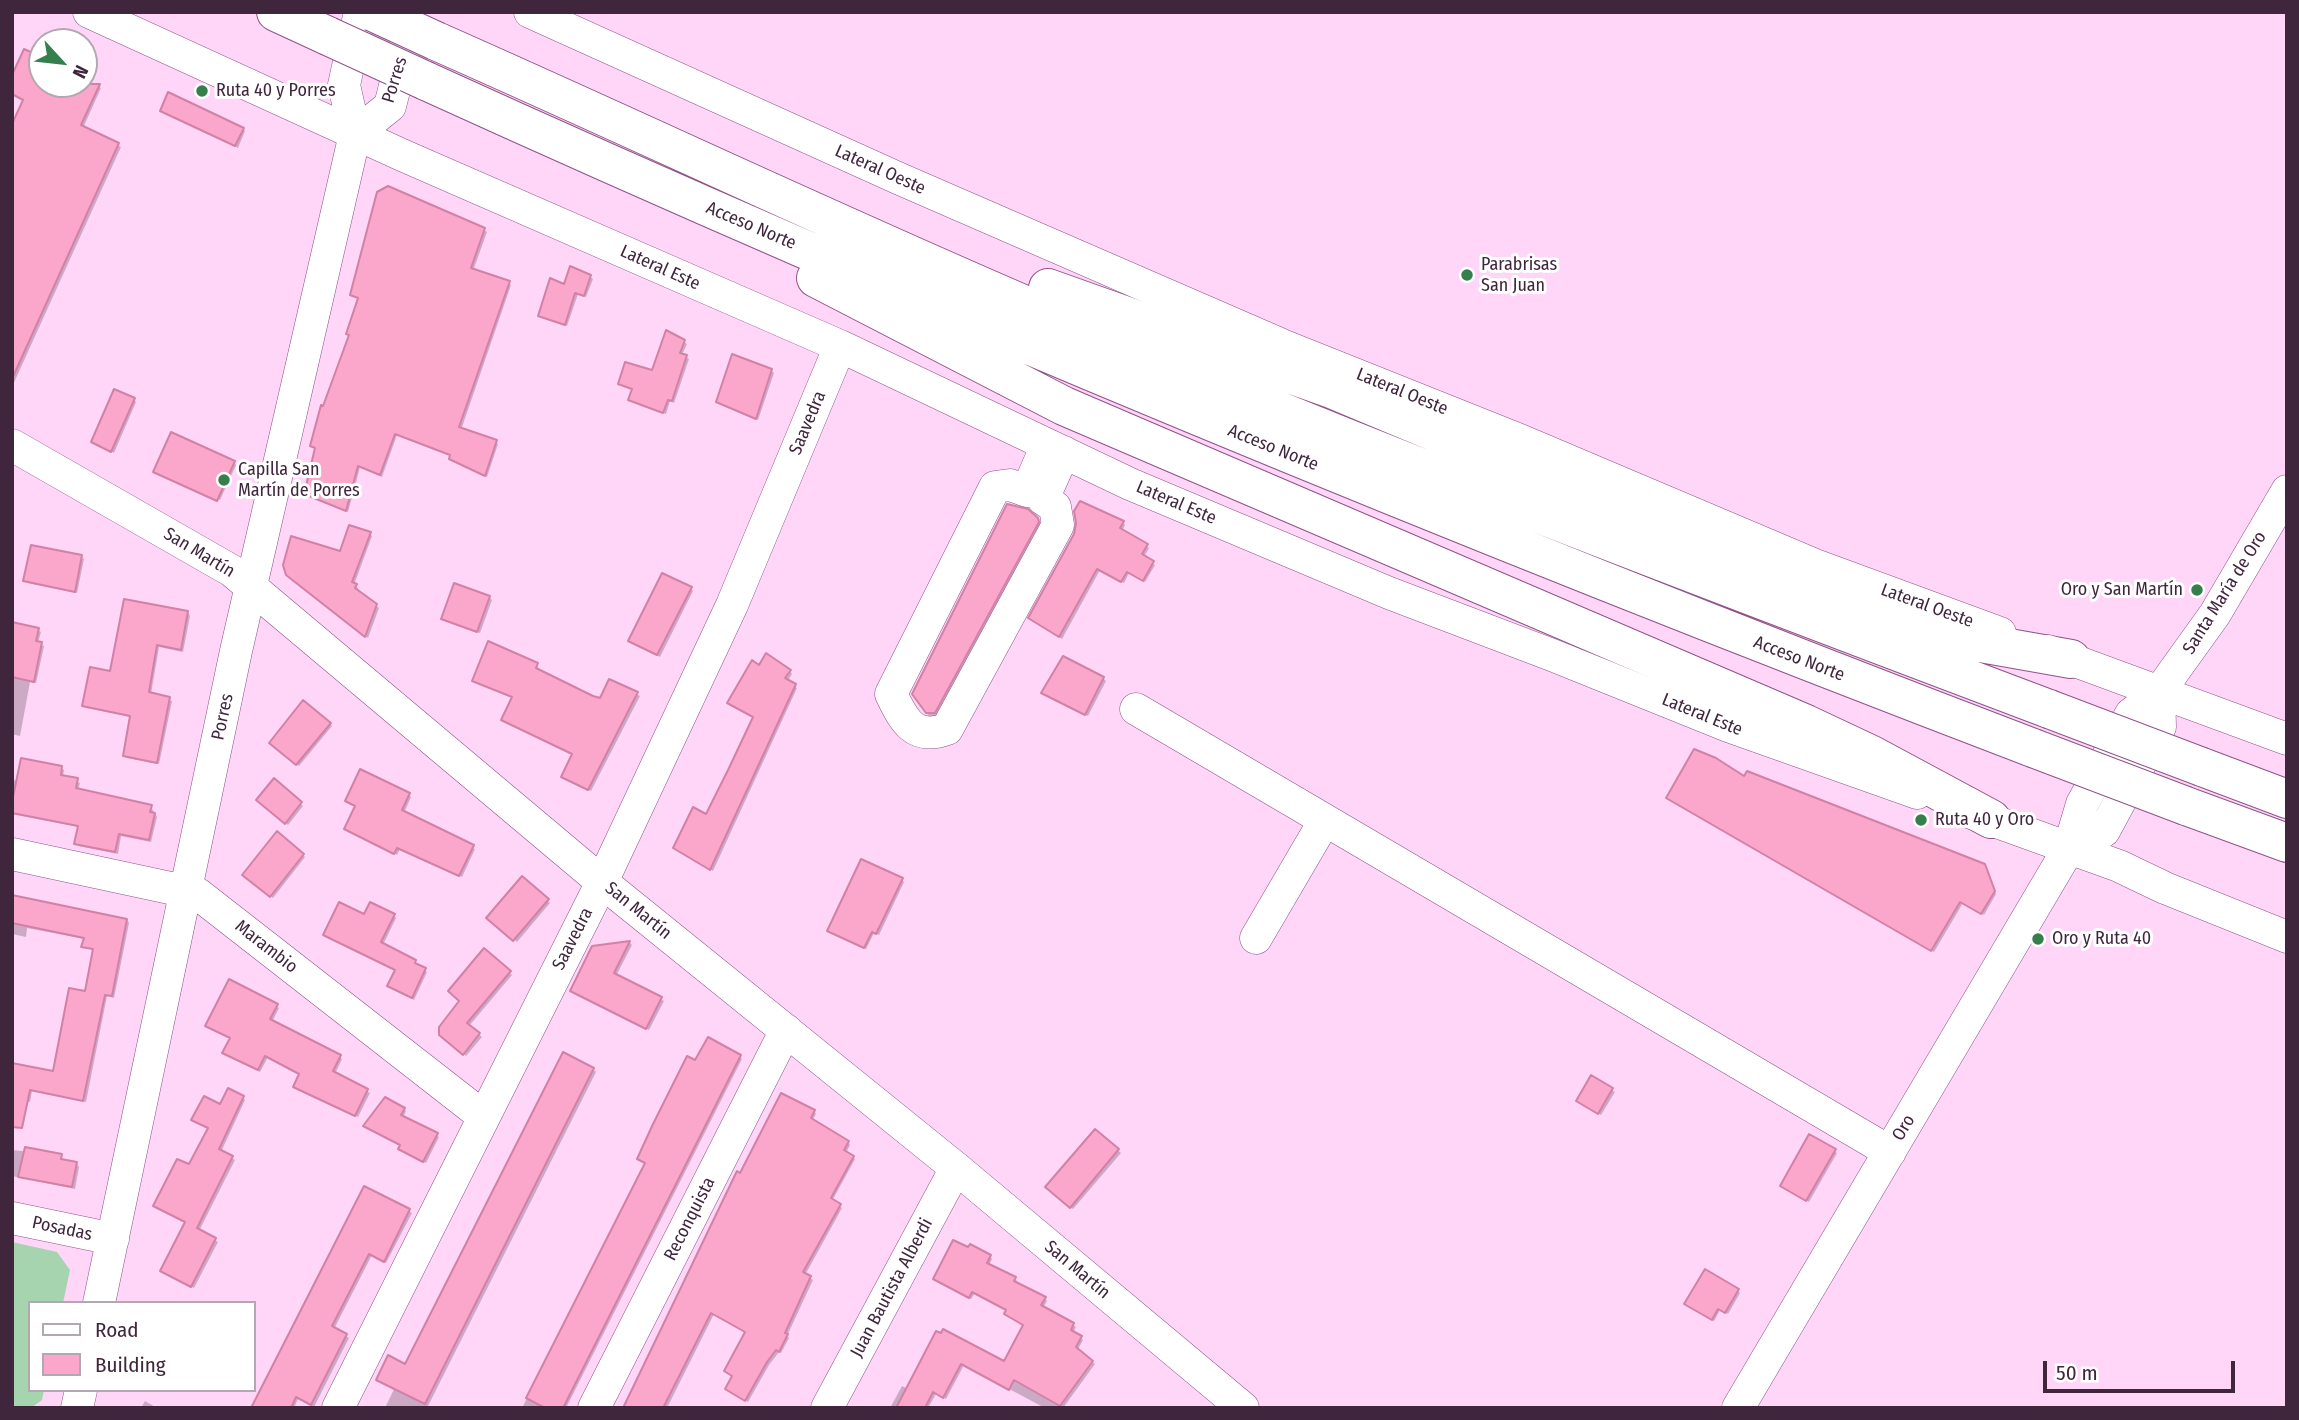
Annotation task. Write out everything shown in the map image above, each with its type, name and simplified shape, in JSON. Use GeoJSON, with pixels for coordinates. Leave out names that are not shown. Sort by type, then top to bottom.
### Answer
{"type":"FeatureCollection","features":[{"type":"Feature","properties":{"kind":"highway","name":"Acceso Norte"},"geometry":{"type":"LineString","coordinates":[[276,12],[611,166],[1193,416],[1741,636],[2287,843]]}},
{"type":"Feature","properties":{"kind":"highway"},"geometry":{"type":"LineString","coordinates":[[373,12],[1039,311],[1213,383],[1758,599],[2287,799]]}},
{"type":"Feature","properties":{"kind":"highway"},"geometry":{"type":"LineString","coordinates":[[611,166],[822,281],[1064,406],[1806,724],[1872,754],[1991,819]]}},
{"type":"Feature","properties":{"kind":"highway"},"geometry":{"type":"LineString","coordinates":[[754,183],[1329,388],[1578,492],[1935,632],[2071,659]]}},
{"type":"Feature","properties":{"kind":"street","name":"Lateral Este"},"geometry":{"type":"LineString","coordinates":[[89,12],[355,134],[840,346],[1130,484],[1389,593],[1728,726],[2119,866],[2165,888],[2287,937]]}},
{"type":"Feature","properties":{"kind":"street","name":"Porres"},"geometry":{"type":"LineString","coordinates":[[99,1301],[251,587],[355,134],[344,85],[360,12]]}},
{"type":"Feature","properties":{"kind":"street","name":"Porres"},"geometry":{"type":"LineString","coordinates":[[355,134],[390,106],[413,12]]}},
{"type":"Feature","properties":{"kind":"street","name":"Lateral Oeste"},"geometry":{"type":"LineString","coordinates":[[530,12],[900,179],[1282,345],[1520,440],[1815,565],[2287,739]]}},
{"type":"Feature","properties":{"kind":"street","name":"Saavedra"},"geometry":{"type":"LineString","coordinates":[[338,1408],[602,882],[732,605],[840,346]]}},
{"type":"Feature","properties":{"kind":"street","name":"San Martín"},"geometry":{"type":"LineString","coordinates":[[12,445],[232,571],[602,882],[956,1168],[1243,1408]]}},
{"type":"Feature","properties":{"kind":"street"},"geometry":{"type":"LineString","coordinates":[[1056,449],[1043,499],[1055,507],[1058,525],[947,729],[933,734],[921,732],[903,719],[891,694],[995,487],[1010,485],[1027,491],[1056,449]]}},
{"type":"Feature","properties":{"kind":"street","name":"Santa María de Oro"},"geometry":{"type":"LineString","coordinates":[[2160,692],[2215,614],[2287,491]]}},
{"type":"Feature","properties":{"kind":"street","name":"Oro"},"geometry":{"type":"LineString","coordinates":[[1738,1408],[2069,848],[2082,804],[2132,714],[2160,692]]}},
{"type":"Feature","properties":{"kind":"street"},"geometry":{"type":"LineString","coordinates":[[1136,709],[1890,1152]]}},
{"type":"Feature","properties":{"kind":"street"},"geometry":{"type":"LineString","coordinates":[[1256,939],[1325,820]]}},
{"type":"Feature","properties":{"kind":"street","name":"Marambio"},"geometry":{"type":"LineString","coordinates":[[12,854],[198,894],[484,1116]]}},
{"type":"Feature","properties":{"kind":"street","name":"Reconquista"},"geometry":{"type":"LineString","coordinates":[[594,1408],[786,1030]]}},
{"type":"Feature","properties":{"kind":"street","name":"Juan Bautista Alberdi"},"geometry":{"type":"LineString","coordinates":[[827,1408],[956,1168]]}},
{"type":"Feature","properties":{"kind":"street","name":"Posadas"},"geometry":{"type":"LineString","coordinates":[[12,1218],[113,1240]]}},
{"type":"Feature","properties":{"kind":"green space"},"geometry":{"type":"Polygon","coordinates":[[[12,1242],[57,1252],[70,1270],[63,1301],[28,1301],[28,1392],[44,1392],[42,1400],[31,1408],[12,1408],[12,1242]]]}},
{"type":"Feature","properties":{"kind":"building"},"geometry":{"type":"Polygon","coordinates":[[[24,49],[28,51],[28,98],[94,98],[81,125],[119,143],[12,379],[12,124],[23,100],[12,94],[12,75],[24,49]]]}},
{"type":"Feature","properties":{"kind":"building"},"geometry":{"type":"Polygon","coordinates":[[[168,92],[244,128],[235,146],[160,111],[168,92]]]}},
{"type":"Feature","properties":{"kind":"building"},"geometry":{"type":"Polygon","coordinates":[[[388,186],[485,228],[471,268],[510,281],[459,427],[497,440],[485,476],[449,459],[450,455],[395,434],[380,475],[358,466],[346,511],[304,494],[315,448],[310,446],[321,405],[323,406],[349,335],[346,334],[358,298],[350,295],[377,192],[388,186]]]}},
{"type":"Feature","properties":{"kind":"building"},"geometry":{"type":"Polygon","coordinates":[[[570,266],[591,275],[584,296],[575,293],[565,325],[538,316],[550,278],[564,284],[570,266]]]}},
{"type":"Feature","properties":{"kind":"building"},"geometry":{"type":"Polygon","coordinates":[[[666,330],[685,340],[680,353],[687,355],[672,401],[668,400],[663,413],[628,400],[632,389],[618,384],[625,362],[652,370],[666,330]]]}},
{"type":"Feature","properties":{"kind":"building"},"geometry":{"type":"Polygon","coordinates":[[[732,354],[772,369],[756,419],[716,402],[732,354]]]}},
{"type":"Feature","properties":{"kind":"building"},"geometry":{"type":"Polygon","coordinates":[[[114,389],[135,398],[111,452],[91,442],[114,389]]]}},
{"type":"Feature","properties":{"kind":"building"},"geometry":{"type":"Polygon","coordinates":[[[171,432],[235,461],[217,501],[153,472],[171,432]]]}},
{"type":"Feature","properties":{"kind":"building"},"geometry":{"type":"Polygon","coordinates":[[[1080,501],[1124,521],[1120,528],[1148,544],[1142,554],[1154,561],[1143,581],[1127,572],[1121,582],[1097,569],[1059,637],[1028,618],[1074,534],[1074,511],[1080,501]]]}},
{"type":"Feature","properties":{"kind":"building"},"geometry":{"type":"Polygon","coordinates":[[[1007,504],[1028,509],[1039,522],[935,713],[926,713],[912,694],[1007,504]]]}},
{"type":"Feature","properties":{"kind":"building"},"geometry":{"type":"Polygon","coordinates":[[[349,525],[371,532],[352,582],[357,584],[355,588],[377,604],[365,637],[286,575],[283,565],[291,536],[340,551],[349,525]]]}},
{"type":"Feature","properties":{"kind":"building"},"geometry":{"type":"Polygon","coordinates":[[[31,545],[82,555],[75,592],[23,581],[31,545]]]}},
{"type":"Feature","properties":{"kind":"building"},"geometry":{"type":"Polygon","coordinates":[[[662,573],[692,587],[657,655],[628,641],[662,573]]]}},
{"type":"Feature","properties":{"kind":"building"},"geometry":{"type":"Polygon","coordinates":[[[454,583],[490,596],[477,632],[441,619],[454,583]]]}},
{"type":"Feature","properties":{"kind":"building"},"geometry":{"type":"Polygon","coordinates":[[[124,599],[188,611],[181,650],[157,645],[149,692],[170,697],[157,763],[123,756],[130,716],[82,706],[90,667],[110,671],[124,599]]]}},
{"type":"Feature","properties":{"kind":"building"},"geometry":{"type":"Polygon","coordinates":[[[12,622],[39,628],[36,641],[42,642],[34,682],[12,677],[12,622]]]}},
{"type":"Feature","properties":{"kind":"building"},"geometry":{"type":"Polygon","coordinates":[[[488,641],[538,663],[536,668],[593,696],[600,698],[609,679],[638,692],[588,790],[561,777],[572,754],[501,720],[512,697],[472,681],[488,641]]]}},
{"type":"Feature","properties":{"kind":"building"},"geometry":{"type":"Polygon","coordinates":[[[766,653],[791,670],[785,678],[796,684],[710,870],[673,848],[693,807],[706,814],[729,768],[753,717],[727,703],[752,660],[759,665],[766,653]]]}},
{"type":"Feature","properties":{"kind":"building"},"geometry":{"type":"Polygon","coordinates":[[[1063,656],[1104,677],[1085,715],[1041,693],[1063,656]]]}},
{"type":"Feature","properties":{"kind":"building"},"geometry":{"type":"Polygon","coordinates":[[[303,700],[331,723],[296,765],[269,743],[303,700]]]}},
{"type":"Feature","properties":{"kind":"building"},"geometry":{"type":"Polygon","coordinates":[[[1694,749],[1716,758],[1744,776],[1747,771],[1985,864],[1995,891],[1981,914],[1960,902],[1931,951],[1666,798],[1694,749]]]}},
{"type":"Feature","properties":{"kind":"building"},"geometry":{"type":"Polygon","coordinates":[[[21,758],[62,766],[61,775],[78,778],[76,788],[152,805],[150,812],[155,813],[149,840],[119,834],[115,852],[74,844],[78,826],[12,813],[21,758]]]}},
{"type":"Feature","properties":{"kind":"building"},"geometry":{"type":"Polygon","coordinates":[[[360,769],[410,793],[402,810],[474,845],[459,876],[397,848],[394,854],[344,829],[355,806],[345,801],[360,769]]]}},
{"type":"Feature","properties":{"kind":"building"},"geometry":{"type":"Polygon","coordinates":[[[274,778],[302,802],[285,824],[256,800],[274,778]]]}},
{"type":"Feature","properties":{"kind":"building"},"geometry":{"type":"Polygon","coordinates":[[[277,831],[304,854],[270,897],[242,875],[277,831]]]}},
{"type":"Feature","properties":{"kind":"building"},"geometry":{"type":"Polygon","coordinates":[[[861,859],[903,878],[876,934],[872,932],[864,948],[827,931],[861,859]]]}},
{"type":"Feature","properties":{"kind":"building"},"geometry":{"type":"Polygon","coordinates":[[[522,876],[549,899],[513,941],[486,918],[522,876]]]}},
{"type":"Feature","properties":{"kind":"building"},"geometry":{"type":"Polygon","coordinates":[[[12,895],[127,919],[112,996],[105,995],[83,1101],[30,1090],[22,1128],[12,1127],[12,1063],[53,1071],[69,988],[85,991],[93,949],[81,947],[84,938],[12,923],[12,895]]]}},
{"type":"Feature","properties":{"kind":"building"},"geometry":{"type":"Polygon","coordinates":[[[339,902],[364,914],[370,902],[395,914],[381,942],[426,968],[412,998],[387,986],[395,970],[323,935],[339,902]]]}},
{"type":"Feature","properties":{"kind":"building"},"geometry":{"type":"Polygon","coordinates":[[[630,941],[614,973],[662,997],[646,1029],[570,991],[592,946],[630,941]]]}},
{"type":"Feature","properties":{"kind":"building"},"geometry":{"type":"Polygon","coordinates":[[[484,948],[511,971],[467,1023],[480,1033],[463,1055],[439,1035],[439,1027],[459,1001],[448,991],[484,948]]]}},
{"type":"Feature","properties":{"kind":"building"},"geometry":{"type":"Polygon","coordinates":[[[229,979],[278,1004],[270,1019],[341,1055],[333,1071],[368,1089],[355,1116],[293,1087],[299,1074],[265,1056],[258,1070],[222,1053],[230,1038],[205,1026],[229,979]]]}},
{"type":"Feature","properties":{"kind":"building"},"geometry":{"type":"Polygon","coordinates":[[[708,1037],[741,1055],[563,1408],[545,1408],[526,1398],[645,1163],[637,1159],[687,1056],[695,1060],[708,1037]]]}},
{"type":"Feature","properties":{"kind":"building"},"geometry":{"type":"Polygon","coordinates":[[[563,1052],[594,1068],[425,1404],[376,1380],[388,1355],[405,1364],[563,1052]]]}},
{"type":"Feature","properties":{"kind":"building"},"geometry":{"type":"Polygon","coordinates":[[[1591,1075],[1613,1088],[1598,1114],[1576,1101],[1591,1075]]]}},
{"type":"Feature","properties":{"kind":"building"},"geometry":{"type":"Polygon","coordinates":[[[228,1088],[244,1096],[219,1149],[233,1156],[197,1228],[216,1238],[191,1287],[160,1271],[185,1222],[153,1206],[177,1159],[189,1164],[208,1128],[191,1120],[204,1096],[220,1104],[228,1088]]]}},
{"type":"Feature","properties":{"kind":"building"},"geometry":{"type":"Polygon","coordinates":[[[781,1093],[815,1110],[811,1118],[849,1141],[844,1150],[854,1156],[831,1198],[841,1204],[803,1272],[811,1276],[779,1352],[776,1350],[767,1362],[745,1401],[725,1389],[732,1376],[724,1371],[745,1332],[711,1313],[663,1408],[623,1408],[737,1171],[740,1173],[781,1093]]]}},
{"type":"Feature","properties":{"kind":"building"},"geometry":{"type":"Polygon","coordinates":[[[385,1097],[405,1108],[401,1115],[438,1133],[423,1162],[398,1149],[400,1145],[363,1126],[385,1097]]]}},
{"type":"Feature","properties":{"kind":"building"},"geometry":{"type":"Polygon","coordinates":[[[1095,1129],[1119,1149],[1070,1208],[1045,1187],[1095,1129]]]}},
{"type":"Feature","properties":{"kind":"building"},"geometry":{"type":"Polygon","coordinates":[[[1809,1134],[1836,1149],[1806,1201],[1780,1186],[1809,1134]]]}},
{"type":"Feature","properties":{"kind":"building"},"geometry":{"type":"Polygon","coordinates":[[[25,1147],[62,1154],[61,1159],[77,1162],[72,1187],[18,1177],[25,1147]]]}},
{"type":"Feature","properties":{"kind":"building"},"geometry":{"type":"Polygon","coordinates":[[[364,1186],[410,1209],[384,1262],[369,1254],[332,1326],[347,1334],[311,1405],[296,1397],[291,1408],[251,1408],[364,1186]]]}},
{"type":"Feature","properties":{"kind":"building"},"geometry":{"type":"Polygon","coordinates":[[[953,1240],[968,1247],[970,1244],[991,1255],[987,1263],[1016,1277],[1014,1281],[1046,1297],[1041,1305],[1074,1323],[1071,1330],[1082,1336],[1076,1347],[1093,1361],[1060,1406],[1014,1380],[1009,1390],[961,1364],[943,1398],[933,1392],[925,1408],[896,1408],[936,1331],[941,1333],[943,1329],[1004,1361],[1023,1325],[1004,1314],[1006,1310],[972,1292],[969,1298],[933,1279],[953,1240]]]}},
{"type":"Feature","properties":{"kind":"building"},"geometry":{"type":"Polygon","coordinates":[[[1705,1269],[1739,1289],[1725,1313],[1718,1309],[1712,1320],[1684,1304],[1705,1269]]]}},
{"type":"Feature","properties":{"kind":"place","name":"Ruta 40 y Porres"},"geometry":{"type":"Point","coordinates":[202,91]}},
{"type":"Feature","properties":{"kind":"place","name":"Parabrisas San Juan"},"geometry":{"type":"Point","coordinates":[1467,275]}},
{"type":"Feature","properties":{"kind":"place","name":"Capilla San Martín de Porres"},"geometry":{"type":"Point","coordinates":[224,480]}},
{"type":"Feature","properties":{"kind":"place","name":"Oro y San Martín"},"geometry":{"type":"Point","coordinates":[2197,590]}},
{"type":"Feature","properties":{"kind":"place","name":"Ruta 40 y Oro"},"geometry":{"type":"Point","coordinates":[1921,820]}},
{"type":"Feature","properties":{"kind":"place","name":"Oro y Ruta 40"},"geometry":{"type":"Point","coordinates":[2038,939]}}]}
